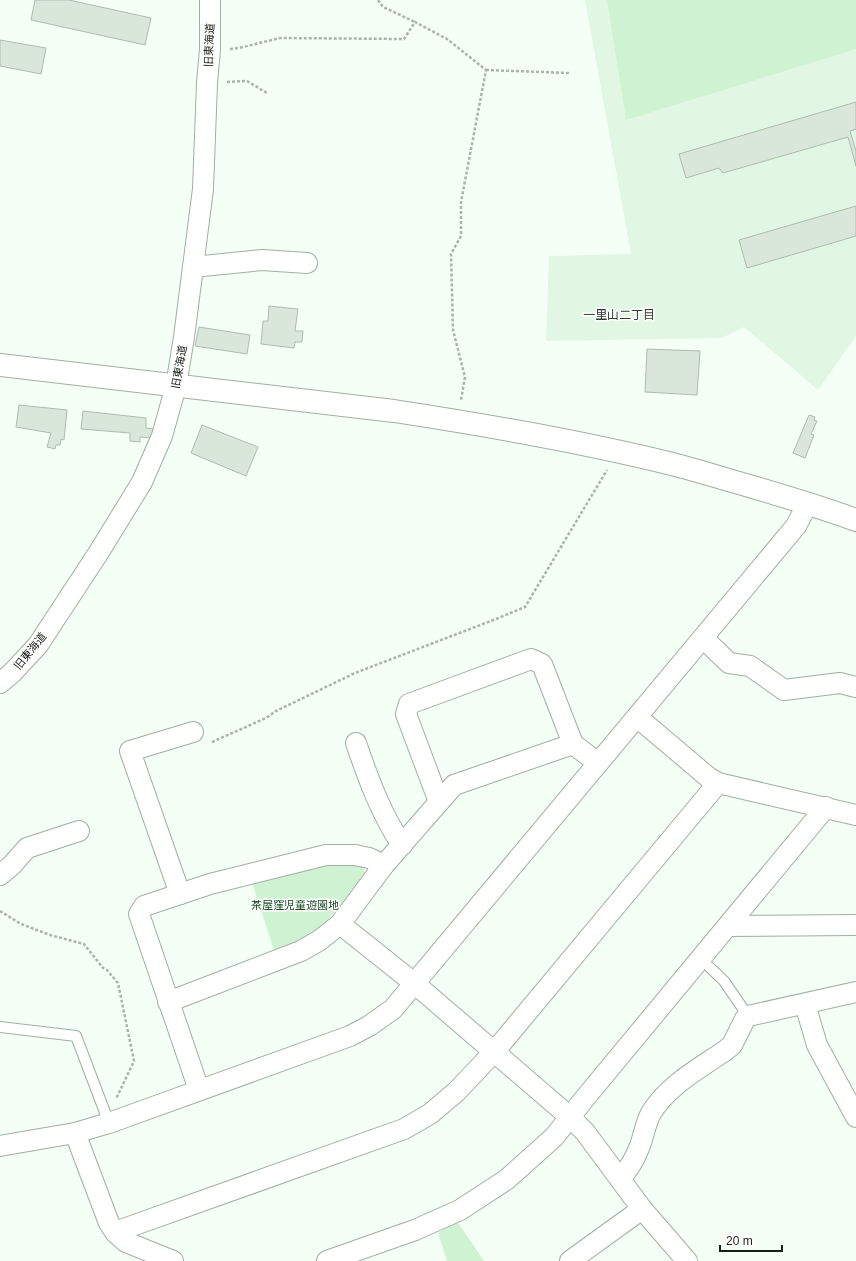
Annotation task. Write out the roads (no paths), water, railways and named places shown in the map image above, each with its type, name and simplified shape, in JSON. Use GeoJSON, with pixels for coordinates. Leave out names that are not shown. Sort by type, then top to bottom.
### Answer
{"type":"FeatureCollection","features":[{"type":"Feature","properties":{"kind":"street","name":"旧東海道"},"geometry":{"type":"LineString","coordinates":[[0,683],[13,672],[38,645],[99,552],[142,482],[162,436],[176,386],[203,189],[207,83],[210,49],[210,0]]}},
{"type":"Feature","properties":{"kind":"street"},"geometry":{"type":"LineString","coordinates":[[193,267],[262,260],[307,263]]}},
{"type":"Feature","properties":{"kind":"street"},"geometry":{"type":"LineString","coordinates":[[0,365],[394,411],[532,433],[670,463],[808,503],[856,520]]}},
{"type":"Feature","properties":{"kind":"street"},"geometry":{"type":"LineString","coordinates":[[0,1146],[75,1133],[106,1117],[199,1090],[350,1036],[368,1026],[392,1009],[796,526],[808,503]]}},
{"type":"Feature","properties":{"kind":"street"},"geometry":{"type":"LineString","coordinates":[[703,638],[729,663],[750,666],[784,690],[840,683],[856,687]]}},
{"type":"Feature","properties":{"kind":"street"},"geometry":{"type":"LineString","coordinates":[[439,802],[406,714],[409,704],[531,658],[542,664],[573,744],[598,763]]}},
{"type":"Feature","properties":{"kind":"street"},"geometry":{"type":"LineString","coordinates":[[637,717],[708,777],[718,783],[856,815]]}},
{"type":"Feature","properties":{"kind":"street"},"geometry":{"type":"LineString","coordinates":[[180,894],[130,751],[193,732]]}},
{"type":"Feature","properties":{"kind":"street"},"geometry":{"type":"LineString","coordinates":[[356,743],[370,782],[394,834],[402,845]]}},
{"type":"Feature","properties":{"kind":"street"},"geometry":{"type":"LineString","coordinates":[[168,1002],[301,951],[320,940],[340,924],[384,865],[454,785],[573,744]]}},
{"type":"Feature","properties":{"kind":"street"},"geometry":{"type":"LineString","coordinates":[[115,1232],[404,1129],[430,1114],[456,1092],[494,1052],[718,783]]}},
{"type":"Feature","properties":{"kind":"street"},"geometry":{"type":"LineString","coordinates":[[327,1261],[415,1230],[460,1210],[506,1180],[554,1137],[826,807]]}},
{"type":"Feature","properties":{"kind":"street"},"geometry":{"type":"LineString","coordinates":[[0,875],[12,865],[27,848],[79,831]]}},
{"type":"Feature","properties":{"kind":"street"},"geometry":{"type":"LineString","coordinates":[[199,1090],[139,914],[144,906],[210,884],[326,855],[355,855],[369,858],[384,865]]}},
{"type":"Feature","properties":{"kind":"street"},"geometry":{"type":"LineString","coordinates":[[340,924],[414,983],[570,1117],[585,1132],[642,1209],[687,1261]]}},
{"type":"Feature","properties":{"kind":"street"},"geometry":{"type":"LineString","coordinates":[[728,926],[856,924]]}},
{"type":"Feature","properties":{"kind":"street"},"geometry":{"type":"LineString","coordinates":[[620,1179],[631,1166],[640,1147],[645,1125],[652,1112],[666,1094],[677,1084],[732,1045],[748,1016],[856,992]]}},
{"type":"Feature","properties":{"kind":"street"},"geometry":{"type":"LineString","coordinates":[[805,1004],[817,1045],[856,1117]]}},
{"type":"Feature","properties":{"kind":"street"},"geometry":{"type":"LineString","coordinates":[[75,1133],[109,1223],[115,1232],[126,1242],[173,1261]]}},
{"type":"Feature","properties":{"kind":"street"},"geometry":{"type":"LineString","coordinates":[[576,1259],[642,1209]]}},
{"type":"Feature","properties":{"kind":"lane"},"geometry":{"type":"LineString","coordinates":[[701,958],[724,981],[748,1016]]}},
{"type":"Feature","properties":{"kind":"lane"},"geometry":{"type":"LineString","coordinates":[[0,1027],[76,1036],[106,1117]]}},
{"type":"Feature","properties":{"kind":"district","name":"一里山二丁目"},"geometry":{"type":"Point","coordinates":[619,315]}},
{"type":"Feature","properties":{"kind":"park label","name":"茶屋窪児童遊園地"},"geometry":{"type":"Point","coordinates":[295,905]}}]}
